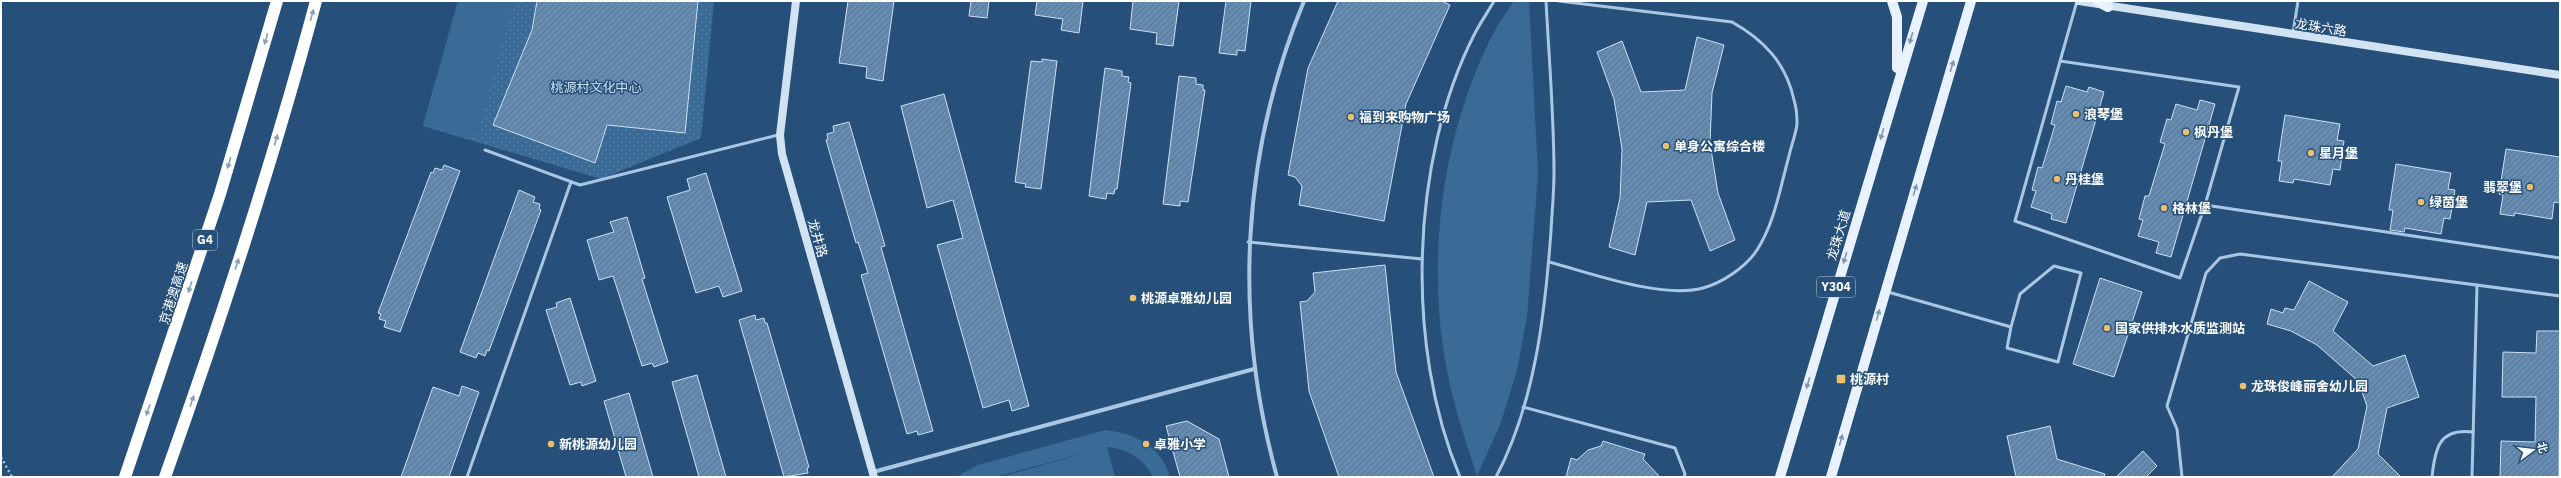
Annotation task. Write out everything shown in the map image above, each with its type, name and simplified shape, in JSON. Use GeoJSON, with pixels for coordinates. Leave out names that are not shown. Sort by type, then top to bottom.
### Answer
{"type":"FeatureCollection","features":[{"type":"Feature","properties":{"kind":"highway","name":"京港澳高速"},"geometry":{"type":"LineString","coordinates":[[125,477],[220,194],[277,1]]}},
{"type":"Feature","properties":{"kind":"highway"},"geometry":{"type":"LineString","coordinates":[[166,477],[208,355],[260,194],[316,1]]}},
{"type":"Feature","properties":{"kind":"main road"},"geometry":{"type":"LineString","coordinates":[[1892,1],[1897,17],[1898,34],[1893,96]]}},
{"type":"Feature","properties":{"kind":"main road","name":"龙珠大道"},"geometry":{"type":"LineString","coordinates":[[1780,477],[1893,96],[1923,1]]}},
{"type":"Feature","properties":{"kind":"main road"},"geometry":{"type":"LineString","coordinates":[[1830,477],[1971,1]]}},
{"type":"Feature","properties":{"kind":"main road"},"geometry":{"type":"LineString","coordinates":[[2097,1],[2108,7]]}},
{"type":"Feature","properties":{"kind":"street","name":"龙井路"},"geometry":{"type":"LineString","coordinates":[[796,1],[780,135],[782,154],[873,475]]}},
{"type":"Feature","properties":{"kind":"street"},"geometry":{"type":"LineString","coordinates":[[1277,477],[1261,415],[1254,369],[1248,288],[1248,242],[1251,206],[1262,132],[1281,61],[1304,1]]}},
{"type":"Feature","properties":{"kind":"street","name":"龙珠六路"},"geometry":{"type":"LineString","coordinates":[[2078,1],[2108,7],[2560,75]]}},
{"type":"Feature","properties":{"kind":"street"},"geometry":{"type":"LineString","coordinates":[[873,475],[1254,369]]}},
{"type":"Feature","properties":{"kind":"lane"},"geometry":{"type":"LineString","coordinates":[[1460,477],[1445,433],[1433,383],[1422,303],[1422,259],[1425,212],[1432,167],[1442,122],[1456,77],[1474,34],[1494,1]]}},
{"type":"Feature","properties":{"kind":"lane"},"geometry":{"type":"LineString","coordinates":[[1496,477],[1505,460],[1523,407],[1538,345],[1549,262],[1554,174],[1546,1]]}},
{"type":"Feature","properties":{"kind":"lane"},"geometry":{"type":"LineString","coordinates":[[1549,262],[1651,288],[1677,291],[1703,288],[1731,275],[1756,251],[1772,220],[1797,124],[1794,100],[1786,74],[1770,50],[1750,33],[1732,22],[1559,1]]}},
{"type":"Feature","properties":{"kind":"lane"},"geometry":{"type":"LineString","coordinates":[[2060,61],[2240,86],[2205,205],[2180,278],[2014,221],[2060,61],[2078,1]]}},
{"type":"Feature","properties":{"kind":"lane"},"geometry":{"type":"LineString","coordinates":[[2293,35],[2298,1]]}},
{"type":"Feature","properties":{"kind":"lane"},"geometry":{"type":"LineString","coordinates":[[485,150],[580,185],[780,135]]}},
{"type":"Feature","properties":{"kind":"lane"},"geometry":{"type":"LineString","coordinates":[[467,477],[571,182]]}},
{"type":"Feature","properties":{"kind":"lane"},"geometry":{"type":"LineString","coordinates":[[2205,205],[2560,258]]}},
{"type":"Feature","properties":{"kind":"lane"},"geometry":{"type":"LineString","coordinates":[[1248,242],[1422,259]]}},
{"type":"Feature","properties":{"kind":"lane"},"geometry":{"type":"LineString","coordinates":[[2182,477],[2177,430],[2167,406],[2206,273],[2220,258],[2240,254],[2560,296]]}},
{"type":"Feature","properties":{"kind":"lane"},"geometry":{"type":"LineString","coordinates":[[2054,266],[2081,273],[2058,362],[2007,348],[2011,328],[2020,294],[2054,266]]}},
{"type":"Feature","properties":{"kind":"lane"},"geometry":{"type":"LineString","coordinates":[[2472,477],[2476,285]]}},
{"type":"Feature","properties":{"kind":"lane"},"geometry":{"type":"LineString","coordinates":[[1884,291],[2011,328]]}},
{"type":"Feature","properties":{"kind":"lane"},"geometry":{"type":"LineString","coordinates":[[1523,407],[1675,448],[1685,474],[1684,477]]}},
{"type":"Feature","properties":{"kind":"lane"},"geometry":{"type":"LineString","coordinates":[[2432,477],[2438,444],[2448,435],[2460,430],[2473,432]]}},
{"type":"Feature","properties":{"kind":"path"},"geometry":{"type":"LineString","coordinates":[[1,457],[12,477]]}},
{"type":"Feature","properties":{"kind":"green space","name":"桃源村文化中心"},"geometry":{"type":"Polygon","coordinates":[[[458,1],[714,1],[701,138],[601,179],[423,126],[458,1]]]}},
{"type":"Feature","properties":{"kind":"green space"},"geometry":{"type":"Polygon","coordinates":[[[458,1],[513,1],[477,138],[423,126],[458,1]]]}},
{"type":"Feature","properties":{"kind":"green space"},"geometry":{"type":"Polygon","coordinates":[[[1514,1],[1529,1],[1538,174],[1527,316],[1517,371],[1500,425],[1477,476],[1462,431],[1444,353],[1439,314],[1439,234],[1443,194],[1450,155],[1460,116],[1473,78],[1489,42],[1514,1]]]}},
{"type":"Feature","properties":{"kind":"green space"},"geometry":{"type":"Polygon","coordinates":[[[1105,430],[1127,434],[1146,443],[1161,457],[1170,477],[1153,477],[1140,460],[1128,452],[1107,447],[1115,477],[1001,477],[1102,448],[996,477],[956,477],[978,465],[1105,430]]]}},
{"type":"Feature","properties":{"kind":"building"},"geometry":{"type":"Polygon","coordinates":[[[537,1],[698,1],[685,133],[607,125],[595,163],[493,125],[532,30],[537,1]]]}},
{"type":"Feature","properties":{"kind":"building"},"geometry":{"type":"Polygon","coordinates":[[[848,1],[894,1],[883,81],[866,78],[867,67],[839,63],[848,1]]]}},
{"type":"Feature","properties":{"kind":"building"},"geometry":{"type":"Polygon","coordinates":[[[971,1],[989,1],[987,18],[969,16],[971,1]]]}},
{"type":"Feature","properties":{"kind":"building"},"geometry":{"type":"Polygon","coordinates":[[[1037,1],[1083,1],[1079,33],[1061,30],[1063,19],[1035,15],[1037,1]]]}},
{"type":"Feature","properties":{"kind":"building"},"geometry":{"type":"Polygon","coordinates":[[[1133,1],[1179,1],[1173,46],[1156,44],[1157,33],[1130,29],[1133,1]]]}},
{"type":"Feature","properties":{"kind":"building"},"geometry":{"type":"Polygon","coordinates":[[[1226,1],[1251,1],[1245,51],[1237,50],[1237,55],[1219,53],[1226,1]]]}},
{"type":"Feature","properties":{"kind":"building","name":"福到来购物广场"},"geometry":{"type":"Polygon","coordinates":[[[1338,1],[1442,1],[1450,5],[1406,104],[1384,221],[1299,205],[1302,186],[1295,177],[1288,175],[1308,68],[1338,1]]]}},
{"type":"Feature","properties":{"kind":"building","name":"单身公寓综合楼"},"geometry":{"type":"Polygon","coordinates":[[[1697,37],[1724,45],[1712,93],[1710,143],[1718,193],[1735,240],[1710,251],[1691,200],[1647,202],[1635,255],[1609,247],[1620,198],[1622,149],[1614,99],[1597,52],[1622,41],[1641,92],[1685,90],[1697,37]]]}},
{"type":"Feature","properties":{"kind":"building"},"geometry":{"type":"Polygon","coordinates":[[[1042,59],[1057,61],[1041,189],[1025,187],[1026,184],[1015,182],[1031,61],[1042,62],[1042,59]]]}},
{"type":"Feature","properties":{"kind":"building"},"geometry":{"type":"Polygon","coordinates":[[[1105,68],[1122,71],[1122,76],[1129,77],[1128,82],[1131,83],[1117,189],[1115,189],[1114,194],[1107,193],[1106,199],[1089,196],[1105,68]]]}},
{"type":"Feature","properties":{"kind":"building"},"geometry":{"type":"Polygon","coordinates":[[[1179,76],[1196,78],[1196,84],[1203,85],[1203,90],[1205,90],[1188,202],[1180,201],[1180,206],[1163,204],[1179,76]]]}},
{"type":"Feature","properties":{"kind":"building"},"geometry":{"type":"Polygon","coordinates":[[[2066,86],[2087,92],[2089,87],[2104,92],[2066,223],[2051,219],[2052,214],[2031,207],[2036,191],[2032,190],[2038,167],[2042,168],[2055,125],[2051,124],[2057,101],[2061,102],[2066,86]]]}},
{"type":"Feature","properties":{"kind":"building"},"geometry":{"type":"Polygon","coordinates":[[[944,94],[1029,406],[1012,411],[1009,400],[983,408],[937,245],[963,238],[953,200],[927,208],[901,106],[944,94]]]}},
{"type":"Feature","properties":{"kind":"building"},"geometry":{"type":"Polygon","coordinates":[[[2200,100],[2215,104],[2171,257],[2156,253],[2159,242],[2138,236],[2143,220],[2139,219],[2145,196],[2149,196],[2165,144],[2160,142],[2167,119],[2171,120],[2176,104],[2197,110],[2200,100]]]}},
{"type":"Feature","properties":{"kind":"building","name":"星月堡"},"geometry":{"type":"Polygon","coordinates":[[[2285,115],[2340,124],[2337,140],[2344,141],[2340,170],[2333,169],[2330,185],[2294,179],[2293,183],[2279,181],[2282,161],[2278,161],[2285,115]]]}},
{"type":"Feature","properties":{"kind":"building"},"geometry":{"type":"Polygon","coordinates":[[[849,122],[885,246],[881,247],[933,431],[918,435],[917,431],[907,434],[861,275],[868,273],[858,242],[856,243],[826,140],[828,139],[827,134],[834,132],[833,126],[849,122]]]}},
{"type":"Feature","properties":{"kind":"building","name":"翡翠堡"},"geometry":{"type":"Polygon","coordinates":[[[2506,149],[2560,157],[2560,203],[2554,202],[2552,219],[2515,213],[2514,216],[2500,214],[2503,195],[2499,194],[2506,149]]]}},
{"type":"Feature","properties":{"kind":"building","name":"绿茵堡"},"geometry":{"type":"Polygon","coordinates":[[[2396,164],[2451,173],[2448,189],[2455,190],[2450,219],[2444,218],[2441,234],[2405,228],[2404,232],[2390,230],[2393,210],[2389,210],[2396,164]]]}},
{"type":"Feature","properties":{"kind":"building"},"geometry":{"type":"Polygon","coordinates":[[[444,165],[460,171],[400,332],[384,327],[386,321],[379,319],[381,314],[378,313],[431,172],[433,173],[435,168],[442,170],[444,165]]]}},
{"type":"Feature","properties":{"kind":"building"},"geometry":{"type":"Polygon","coordinates":[[[706,173],[742,291],[723,297],[719,286],[696,293],[667,197],[690,190],[687,179],[706,173]]]}},
{"type":"Feature","properties":{"kind":"building"},"geometry":{"type":"Polygon","coordinates":[[[519,190],[535,197],[533,202],[540,204],[539,209],[541,210],[489,351],[487,350],[485,356],[478,353],[476,358],[460,352],[519,190]]]}},
{"type":"Feature","properties":{"kind":"building"},"geometry":{"type":"Polygon","coordinates":[[[627,217],[645,278],[642,279],[668,362],[654,367],[652,363],[642,366],[613,276],[599,280],[587,240],[614,232],[610,222],[627,217]]]}},
{"type":"Feature","properties":{"kind":"building"},"geometry":{"type":"Polygon","coordinates":[[[1385,265],[1396,372],[1434,477],[1339,477],[1309,391],[1300,302],[1307,301],[1315,292],[1313,273],[1385,265]]]}},
{"type":"Feature","properties":{"kind":"building","name":"国家供排水水质监测站"},"geometry":{"type":"Polygon","coordinates":[[[2100,278],[2142,292],[2114,377],[2073,364],[2100,278]]]}},
{"type":"Feature","properties":{"kind":"building"},"geometry":{"type":"Polygon","coordinates":[[[2309,281],[2348,302],[2333,331],[2373,366],[2405,355],[2419,397],[2387,408],[2378,454],[2401,477],[2332,477],[2358,449],[2367,406],[2358,381],[2317,345],[2291,331],[2267,324],[2271,309],[2283,313],[2285,308],[2294,310],[2309,281]]]}},
{"type":"Feature","properties":{"kind":"building"},"geometry":{"type":"Polygon","coordinates":[[[570,298],[596,381],[582,386],[581,382],[570,385],[546,310],[557,307],[556,303],[570,298]]]}},
{"type":"Feature","properties":{"kind":"building"},"geometry":{"type":"Polygon","coordinates":[[[755,315],[756,320],[764,318],[765,323],[767,323],[809,467],[807,468],[808,473],[784,477],[739,320],[755,315]]]}},
{"type":"Feature","properties":{"kind":"building"},"geometry":{"type":"Polygon","coordinates":[[[2537,331],[2560,331],[2559,477],[2500,477],[2501,441],[2535,442],[2536,397],[2502,397],[2503,352],[2536,353],[2537,331]]]}},
{"type":"Feature","properties":{"kind":"building"},"geometry":{"type":"Polygon","coordinates":[[[697,375],[726,477],[699,477],[672,382],[697,375]]]}},
{"type":"Feature","properties":{"kind":"building"},"geometry":{"type":"Polygon","coordinates":[[[462,386],[479,392],[449,477],[401,477],[433,387],[459,396],[462,386]]]}},
{"type":"Feature","properties":{"kind":"building"},"geometry":{"type":"Polygon","coordinates":[[[629,393],[653,477],[626,477],[604,401],[629,393]]]}},
{"type":"Feature","properties":{"kind":"building"},"geometry":{"type":"Polygon","coordinates":[[[1187,421],[1219,439],[1229,477],[1180,477],[1166,426],[1187,421]]]}},
{"type":"Feature","properties":{"kind":"building"},"geometry":{"type":"Polygon","coordinates":[[[2050,426],[2057,459],[2105,474],[2104,477],[2016,477],[2007,436],[2050,426]]]}},
{"type":"Feature","properties":{"kind":"building"},"geometry":{"type":"Polygon","coordinates":[[[1603,441],[1645,454],[1643,459],[1660,477],[1566,477],[1571,458],[1577,460],[1588,450],[1601,446],[1603,441]]]}},
{"type":"Feature","properties":{"kind":"building"},"geometry":{"type":"Polygon","coordinates":[[[2143,451],[2157,466],[2146,477],[2116,477],[2143,451]]]}},
{"type":"Feature","properties":{"kind":"place","name":"浪琴堡"},"geometry":{"type":"Point","coordinates":[2076,114]}},
{"type":"Feature","properties":{"kind":"place","name":"福到来购物广场"},"geometry":{"type":"Point","coordinates":[1351,117]}},
{"type":"Feature","properties":{"kind":"place","name":"枫丹堡"},"geometry":{"type":"Point","coordinates":[2186,132]}},
{"type":"Feature","properties":{"kind":"place","name":"单身公寓综合楼"},"geometry":{"type":"Point","coordinates":[1666,146]}},
{"type":"Feature","properties":{"kind":"place","name":"星月堡"},"geometry":{"type":"Point","coordinates":[2311,153]}},
{"type":"Feature","properties":{"kind":"place","name":"丹桂堡"},"geometry":{"type":"Point","coordinates":[2057,179]}},
{"type":"Feature","properties":{"kind":"place","name":"翡翠堡"},"geometry":{"type":"Point","coordinates":[2530,187]}},
{"type":"Feature","properties":{"kind":"place","name":"绿茵堡"},"geometry":{"type":"Point","coordinates":[2421,202]}},
{"type":"Feature","properties":{"kind":"place","name":"格林堡"},"geometry":{"type":"Point","coordinates":[2164,208]}},
{"type":"Feature","properties":{"kind":"place","name":"桃源卓雅幼儿园"},"geometry":{"type":"Point","coordinates":[1133,298]}},
{"type":"Feature","properties":{"kind":"place","name":"国家供排水水质监测站"},"geometry":{"type":"Point","coordinates":[2107,328]}},
{"type":"Feature","properties":{"kind":"place","name":"桃源村"},"geometry":{"type":"Point","coordinates":[1841,379]}},
{"type":"Feature","properties":{"kind":"place","name":"龙珠俊峰丽舍幼儿园"},"geometry":{"type":"Point","coordinates":[2243,386]}},
{"type":"Feature","properties":{"kind":"place","name":"新桃源幼儿园"},"geometry":{"type":"Point","coordinates":[551,444]}},
{"type":"Feature","properties":{"kind":"place","name":"卓雅小学"},"geometry":{"type":"Point","coordinates":[1146,444]}}]}
